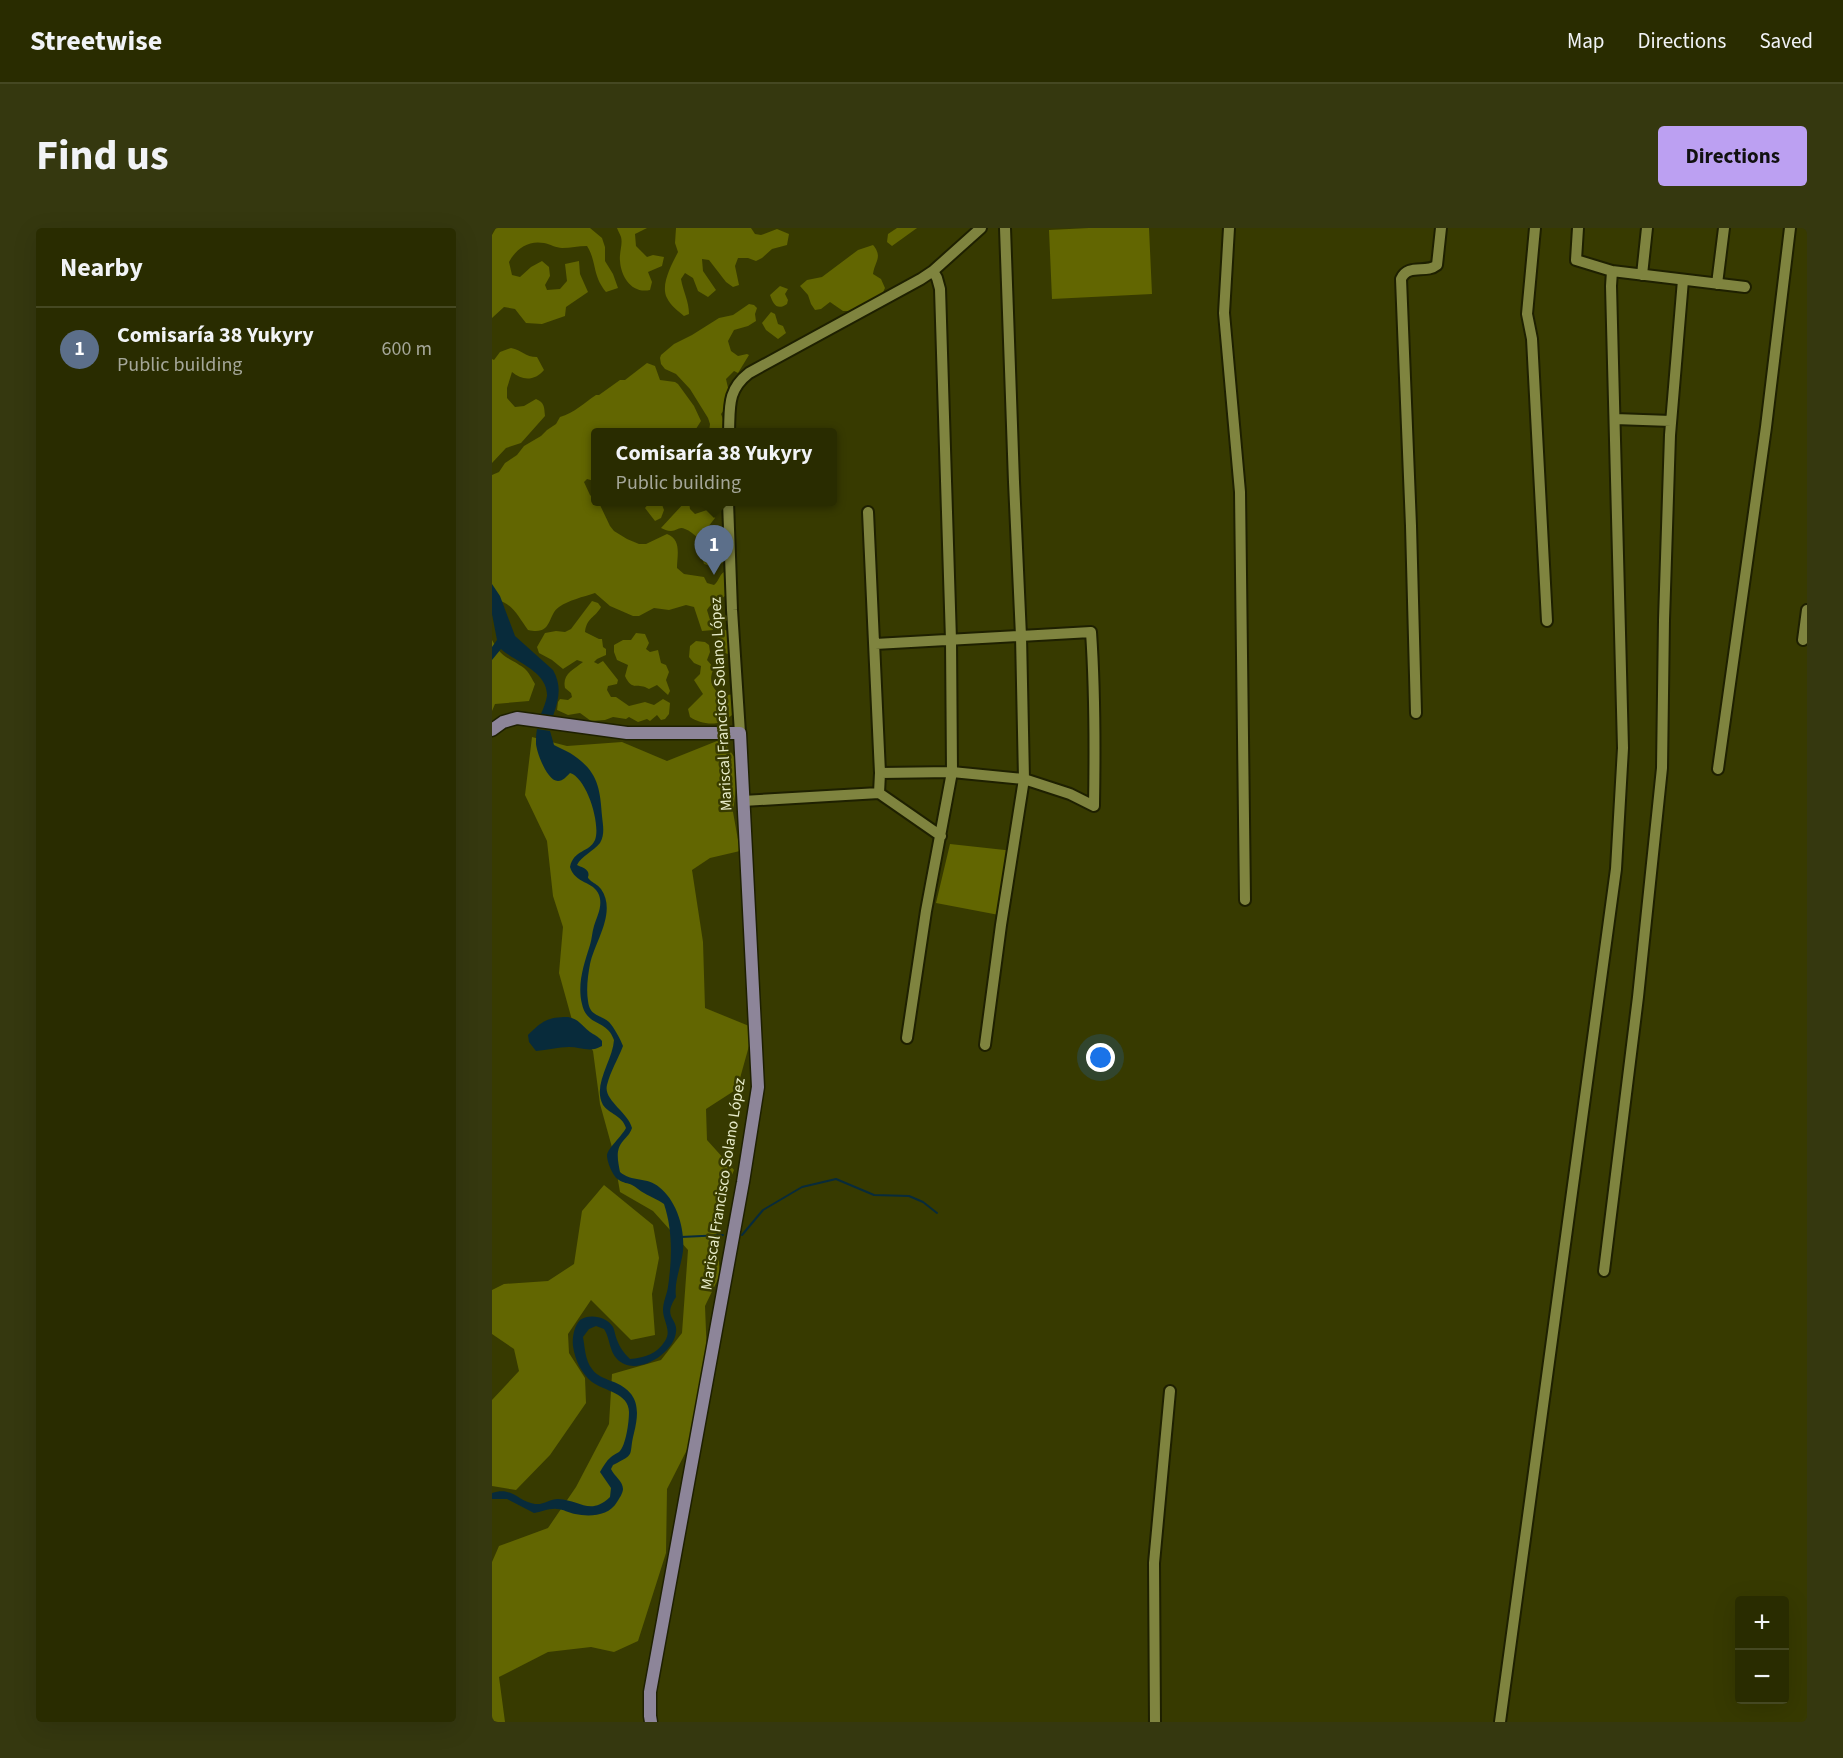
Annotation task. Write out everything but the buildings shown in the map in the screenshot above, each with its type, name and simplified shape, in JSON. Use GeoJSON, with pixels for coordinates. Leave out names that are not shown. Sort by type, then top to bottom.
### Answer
{"type":"FeatureCollection","features":[{"type":"Feature","properties":{"kind":"main road"},"geometry":{"type":"LineString","coordinates":[[492,730],[504,722],[517,718],[627,733],[740,733]]}},
{"type":"Feature","properties":{"kind":"main road","name":"Mariscal Francisco Solano López"},"geometry":{"type":"LineString","coordinates":[[651,1722],[650,1692],[758,1095],[740,733]]}},
{"type":"Feature","properties":{"kind":"street"},"geometry":{"type":"LineString","coordinates":[[729,428],[732,392],[748,373],[897,294],[933,271],[981,228]]}},
{"type":"Feature","properties":{"kind":"street"},"geometry":{"type":"LineString","coordinates":[[985,1045],[1024,779],[1021,636],[1005,228]]}},
{"type":"Feature","properties":{"kind":"street"},"geometry":{"type":"LineString","coordinates":[[1229,228],[1224,313],[1240,492],[1245,900]]}},
{"type":"Feature","properties":{"kind":"street"},"geometry":{"type":"LineString","coordinates":[[1416,712],[1401,281],[1402,276],[1408,270],[1431,269],[1437,265],[1441,228]]}},
{"type":"Feature","properties":{"kind":"street"},"geometry":{"type":"LineString","coordinates":[[1535,228],[1527,314],[1532,333],[1534,362],[1547,621]]}},
{"type":"Feature","properties":{"kind":"street"},"geometry":{"type":"LineString","coordinates":[[1578,228],[1576,260],[1612,272],[1745,287]]}},
{"type":"Feature","properties":{"kind":"street"},"geometry":{"type":"LineString","coordinates":[[1642,275],[1647,228]]}},
{"type":"Feature","properties":{"kind":"street"},"geometry":{"type":"LineString","coordinates":[[1718,284],[1724,228]]}},
{"type":"Feature","properties":{"kind":"street"},"geometry":{"type":"LineString","coordinates":[[1718,768],[1766,427],[1790,228]]}},
{"type":"Feature","properties":{"kind":"street"},"geometry":{"type":"LineString","coordinates":[[907,1038],[926,911],[952,772],[951,640],[939,285],[933,271]]}},
{"type":"Feature","properties":{"kind":"street"},"geometry":{"type":"LineString","coordinates":[[1500,1722],[1616,869],[1623,748],[1612,272]]}},
{"type":"Feature","properties":{"kind":"street"},"geometry":{"type":"LineString","coordinates":[[1604,1271],[1638,997],[1662,768],[1664,620],[1671,421],[1683,280]]}},
{"type":"Feature","properties":{"kind":"street"},"geometry":{"type":"LineString","coordinates":[[1615,419],[1671,421]]}},
{"type":"Feature","properties":{"kind":"street","name":"Mariscal Francisco Solano López"},"geometry":{"type":"LineString","coordinates":[[728,506],[740,733]]}},
{"type":"Feature","properties":{"kind":"street"},"geometry":{"type":"LineString","coordinates":[[868,512],[875,644],[879,793]]}},
{"type":"Feature","properties":{"kind":"street"},"geometry":{"type":"LineString","coordinates":[[1803,640],[1807,610]]}},
{"type":"Feature","properties":{"kind":"street"},"geometry":{"type":"LineString","coordinates":[[875,644],[1091,632],[1096,720],[1095,806],[1070,794],[1024,779],[952,772],[880,773]]}},
{"type":"Feature","properties":{"kind":"street"},"geometry":{"type":"LineString","coordinates":[[743,801],[879,793],[940,836]]}},
{"type":"Feature","properties":{"kind":"street"},"geometry":{"type":"LineString","coordinates":[[1155,1722],[1154,1563],[1170,1391]]}},
{"type":"Feature","properties":{"kind":"shaded area"},"geometry":{"type":"Polygon","coordinates":[[[496,228],[590,228],[602,238],[605,247],[605,261],[618,288],[606,292],[599,280],[587,246],[562,248],[538,242],[528,244],[519,249],[509,262],[512,275],[520,277],[542,261],[549,267],[550,276],[545,285],[547,290],[560,289],[567,281],[565,264],[579,261],[580,274],[588,292],[566,307],[565,316],[542,324],[526,323],[515,309],[504,307],[492,318],[492,235],[496,228]]]}},
{"type":"Feature","properties":{"kind":"shaded area"},"geometry":{"type":"Polygon","coordinates":[[[617,228],[647,228],[635,234],[636,246],[647,257],[653,255],[664,257],[662,266],[648,272],[652,282],[650,290],[644,291],[633,287],[625,278],[620,261],[621,236],[617,228]]]}},
{"type":"Feature","properties":{"kind":"shaded area"},"geometry":{"type":"Polygon","coordinates":[[[676,228],[751,228],[755,234],[761,235],[777,229],[789,234],[787,245],[772,249],[756,261],[738,258],[735,266],[739,285],[733,287],[726,282],[709,260],[702,259],[703,271],[716,290],[708,297],[698,291],[693,278],[685,273],[681,279],[689,314],[684,316],[674,308],[665,293],[668,275],[678,252],[675,243],[676,228]]]}},
{"type":"Feature","properties":{"kind":"shaded area"},"geometry":{"type":"Polygon","coordinates":[[[897,228],[917,228],[892,246],[887,242],[888,234],[897,228]]]}},
{"type":"Feature","properties":{"kind":"shaded area"},"geometry":{"type":"Polygon","coordinates":[[[1149,228],[1152,294],[1052,299],[1049,230],[1149,228]]]}},
{"type":"Feature","properties":{"kind":"shaded area"},"geometry":{"type":"Polygon","coordinates":[[[873,245],[878,256],[873,274],[881,279],[885,288],[880,299],[854,311],[843,311],[830,302],[821,309],[815,310],[808,295],[800,286],[807,280],[822,277],[858,250],[873,245]]]}},
{"type":"Feature","properties":{"kind":"shaded area"},"geometry":{"type":"Polygon","coordinates":[[[780,286],[788,289],[785,294],[788,300],[787,304],[778,307],[770,295],[780,286]]]}},
{"type":"Feature","properties":{"kind":"shaded area"},"geometry":{"type":"Polygon","coordinates":[[[749,304],[757,308],[756,321],[734,330],[728,341],[731,351],[738,356],[749,355],[738,373],[734,371],[726,379],[731,401],[721,414],[726,428],[710,428],[708,418],[690,389],[676,374],[665,369],[660,358],[674,344],[719,318],[733,315],[749,304]]]}},
{"type":"Feature","properties":{"kind":"shaded area"},"geometry":{"type":"Polygon","coordinates":[[[771,312],[775,314],[778,324],[783,326],[786,333],[778,339],[766,330],[762,323],[771,312]]]}},
{"type":"Feature","properties":{"kind":"shaded area"},"geometry":{"type":"Polygon","coordinates":[[[511,348],[537,357],[544,370],[533,378],[520,377],[512,372],[507,388],[507,398],[515,407],[524,406],[536,399],[543,404],[545,416],[521,443],[506,448],[492,463],[492,359],[494,360],[500,352],[511,348]]]}},
{"type":"Feature","properties":{"kind":"shaded area"},"geometry":{"type":"Polygon","coordinates":[[[647,363],[655,366],[660,380],[678,384],[694,406],[701,421],[697,428],[591,428],[591,480],[587,479],[584,482],[591,496],[591,506],[600,506],[614,531],[639,544],[646,544],[667,534],[672,537],[677,544],[677,568],[684,574],[704,577],[707,583],[714,585],[722,573],[728,572],[728,593],[707,610],[713,630],[702,631],[694,607],[686,605],[669,610],[654,608],[639,616],[633,616],[610,606],[595,593],[559,607],[542,630],[528,630],[512,608],[498,600],[492,588],[492,475],[499,472],[505,463],[517,455],[524,446],[556,424],[560,417],[620,380],[625,380],[647,363]]]}},
{"type":"Feature","properties":{"kind":"shaded area"},"geometry":{"type":"Polygon","coordinates":[[[662,506],[664,510],[661,518],[655,521],[645,508],[662,506]]]}},
{"type":"Feature","properties":{"kind":"shaded area"},"geometry":{"type":"Polygon","coordinates":[[[681,506],[690,506],[695,514],[710,509],[714,512],[715,518],[708,527],[713,535],[711,541],[703,541],[683,528],[671,531],[661,528],[681,506]]]}},
{"type":"Feature","properties":{"kind":"shaded area"},"geometry":{"type":"Polygon","coordinates":[[[724,531],[729,539],[726,561],[715,567],[704,564],[702,557],[716,547],[719,532],[724,531]]]}},
{"type":"Feature","properties":{"kind":"shaded area"},"geometry":{"type":"Polygon","coordinates":[[[592,601],[601,607],[589,620],[585,632],[602,639],[603,647],[606,649],[606,655],[594,662],[598,664],[603,661],[618,680],[617,684],[608,686],[607,690],[611,697],[616,697],[629,706],[645,702],[654,705],[663,699],[670,703],[669,714],[665,719],[661,720],[657,715],[650,721],[647,719],[638,722],[629,717],[626,719],[613,717],[591,721],[580,713],[568,715],[557,710],[560,699],[568,700],[572,697],[565,688],[565,679],[583,662],[577,660],[563,669],[539,653],[537,647],[545,633],[565,632],[571,629],[592,601]]]}},
{"type":"Feature","properties":{"kind":"shaded area"},"geometry":{"type":"Polygon","coordinates":[[[723,629],[728,631],[737,643],[728,654],[722,652],[715,642],[723,629]]]}},
{"type":"Feature","properties":{"kind":"shaded area"},"geometry":{"type":"Polygon","coordinates":[[[636,633],[645,634],[649,643],[646,649],[650,652],[658,650],[661,663],[666,665],[669,672],[666,680],[670,691],[668,695],[657,685],[649,689],[630,684],[625,676],[628,665],[617,660],[614,645],[623,640],[631,640],[636,633]]]}},
{"type":"Feature","properties":{"kind":"shaded area"},"geometry":{"type":"Polygon","coordinates":[[[492,640],[503,654],[524,668],[535,684],[529,701],[495,704],[492,711],[492,640]]]}},
{"type":"Feature","properties":{"kind":"shaded area"},"geometry":{"type":"Polygon","coordinates":[[[696,641],[709,645],[710,652],[707,660],[714,668],[711,680],[715,690],[721,696],[734,694],[743,706],[719,723],[706,723],[690,717],[688,709],[703,694],[694,680],[700,674],[701,666],[689,657],[690,646],[696,641]]]}},
{"type":"Feature","properties":{"kind":"shaded area"},"geometry":{"type":"Polygon","coordinates":[[[532,737],[567,746],[622,742],[667,761],[722,739],[739,764],[733,812],[740,851],[710,858],[692,870],[703,942],[705,1008],[754,1028],[737,1089],[706,1109],[707,1140],[734,1170],[715,1216],[720,1275],[705,1306],[708,1382],[695,1434],[667,1489],[666,1553],[638,1641],[614,1652],[591,1647],[548,1652],[499,1677],[505,1722],[492,1722],[492,1562],[499,1546],[548,1528],[576,1487],[609,1424],[612,1374],[661,1360],[682,1333],[688,1250],[653,1211],[620,1192],[613,1151],[600,1104],[593,1051],[572,1020],[559,973],[563,927],[553,896],[547,841],[525,795],[532,737]]]}},
{"type":"Feature","properties":{"kind":"shaded area"},"geometry":{"type":"Polygon","coordinates":[[[950,844],[1014,851],[999,915],[936,903],[950,844]]]}},
{"type":"Feature","properties":{"kind":"shaded area"},"geometry":{"type":"Polygon","coordinates":[[[604,1185],[653,1225],[659,1258],[652,1294],[655,1335],[631,1340],[591,1300],[568,1334],[569,1353],[585,1378],[586,1403],[550,1455],[516,1490],[492,1486],[492,1400],[519,1371],[514,1349],[492,1334],[492,1290],[504,1284],[548,1281],[574,1264],[582,1211],[604,1185]]]}},
{"type":"Feature","properties":{"kind":"water"},"geometry":{"type":"Polygon","coordinates":[[[492,584],[500,596],[515,636],[553,670],[556,676],[559,693],[553,716],[541,714],[547,696],[546,687],[537,674],[501,649],[492,660],[492,647],[497,640],[492,614],[492,584]]]}},
{"type":"Feature","properties":{"kind":"water"},"geometry":{"type":"Polygon","coordinates":[[[537,729],[550,731],[554,745],[570,753],[586,766],[595,780],[600,796],[603,836],[600,843],[577,865],[588,872],[588,878],[601,889],[607,907],[606,917],[590,964],[587,987],[591,1010],[611,1024],[623,1046],[607,1085],[609,1096],[630,1122],[632,1128],[620,1144],[618,1156],[620,1172],[629,1177],[655,1184],[665,1193],[675,1208],[683,1234],[676,1297],[670,1309],[676,1332],[668,1348],[653,1361],[634,1366],[625,1364],[614,1356],[604,1329],[596,1326],[589,1329],[583,1337],[587,1358],[592,1369],[598,1375],[627,1390],[637,1409],[629,1456],[613,1465],[611,1469],[622,1483],[622,1494],[614,1507],[604,1513],[593,1515],[554,1509],[534,1513],[507,1499],[492,1499],[492,1493],[505,1491],[529,1503],[541,1504],[558,1499],[591,1506],[603,1503],[610,1497],[611,1488],[600,1472],[608,1460],[624,1445],[627,1434],[628,1406],[615,1393],[592,1382],[582,1370],[573,1346],[575,1329],[580,1320],[584,1318],[598,1317],[607,1321],[613,1327],[619,1346],[630,1359],[654,1352],[665,1341],[668,1333],[663,1314],[671,1256],[667,1214],[664,1204],[619,1180],[609,1165],[608,1152],[626,1128],[619,1117],[603,1105],[600,1097],[601,1081],[614,1040],[607,1029],[588,1016],[581,997],[582,974],[599,911],[600,899],[597,890],[576,877],[570,867],[575,857],[595,840],[594,814],[587,792],[576,777],[570,773],[558,781],[546,772],[537,748],[537,729]]]}},
{"type":"Feature","properties":{"kind":"water"},"geometry":{"type":"Polygon","coordinates":[[[568,1017],[599,1038],[602,1046],[593,1049],[565,1047],[536,1051],[529,1042],[528,1035],[546,1021],[568,1017]]]}},
{"type":"Feature","properties":{"kind":"waterway"},"geometry":{"type":"LineString","coordinates":[[742,1235],[763,1210],[802,1187],[836,1179],[874,1195],[909,1196],[923,1202],[937,1213]]}},
{"type":"Feature","properties":{"kind":"waterway"},"geometry":{"type":"LineString","coordinates":[[681,1237],[723,1235]]}},
{"type":"Feature","properties":{"kind":"place","name":"Comisaría 38 Yukyry"},"geometry":{"type":"Point","coordinates":[714,575]}}]}
